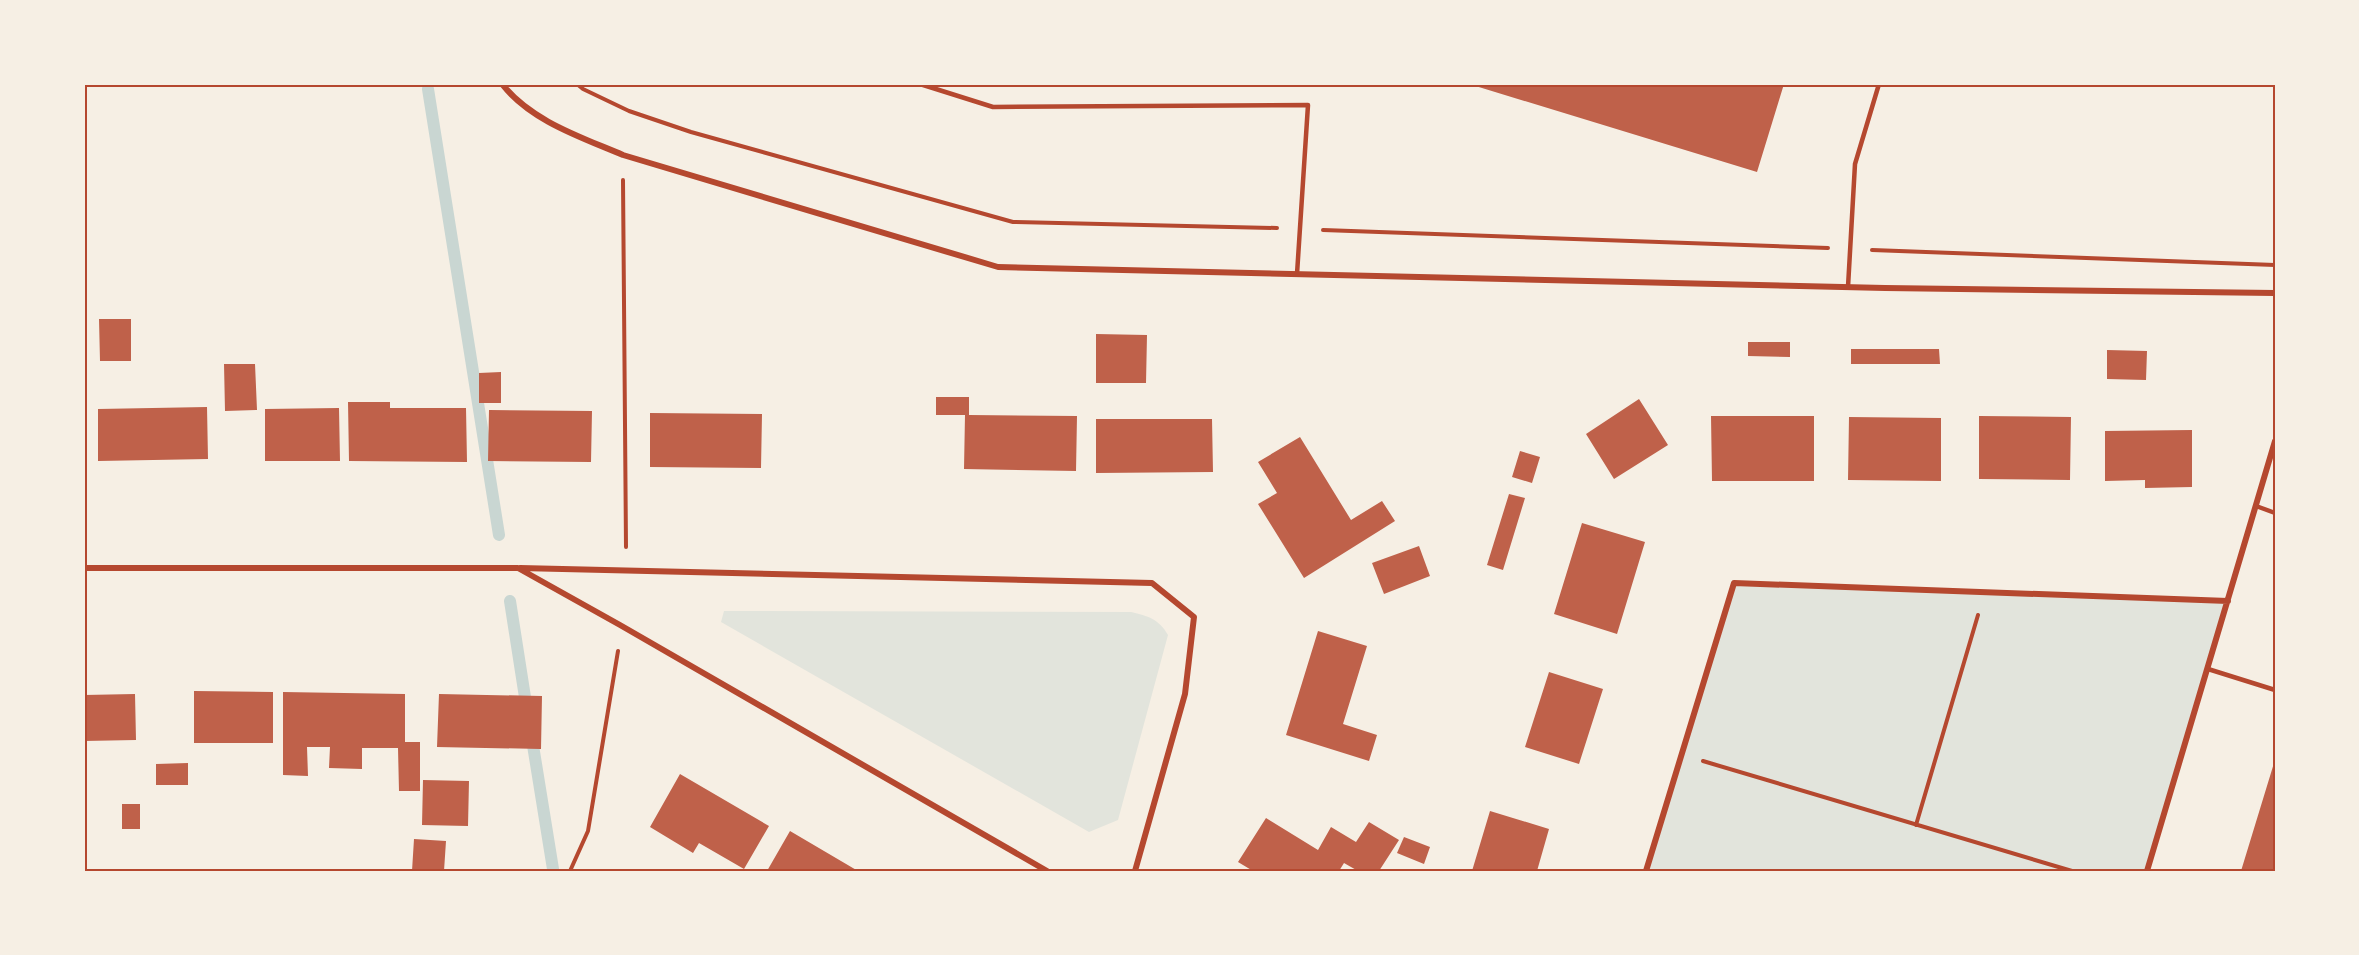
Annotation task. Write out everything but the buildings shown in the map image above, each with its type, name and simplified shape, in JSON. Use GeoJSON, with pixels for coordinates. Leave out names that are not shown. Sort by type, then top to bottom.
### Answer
{"type":"FeatureCollection","features":[{"type":"Feature","properties":{"kind":"street"},"geometry":{"type":"LineString","coordinates":[[502,84],[514,99],[571,134],[623,155],[998,267],[1848,287],[2275,293]]}},
{"type":"Feature","properties":{"kind":"street"},"geometry":{"type":"LineString","coordinates":[[2147,871],[2275,441]]}},
{"type":"Feature","properties":{"kind":"street"},"geometry":{"type":"LineString","coordinates":[[84,568],[518,568],[1152,584],[1194,617],[1185,694],[1135,871]]}},
{"type":"Feature","properties":{"kind":"street"},"geometry":{"type":"LineString","coordinates":[[518,568],[1047,871]]}},
{"type":"Feature","properties":{"kind":"street"},"geometry":{"type":"LineString","coordinates":[[1646,871],[1734,583],[2228,601]]}},
{"type":"Feature","properties":{"kind":"lane"},"geometry":{"type":"LineString","coordinates":[[920,84],[993,107],[1308,105],[1297,274]]}},
{"type":"Feature","properties":{"kind":"lane"},"geometry":{"type":"LineString","coordinates":[[1848,287],[1855,164],[1879,84]]}},
{"type":"Feature","properties":{"kind":"lane"},"geometry":{"type":"LineString","coordinates":[[2256,506],[2275,513]]}},
{"type":"Feature","properties":{"kind":"lane"},"geometry":{"type":"LineString","coordinates":[[2208,669],[2275,690]]}},
{"type":"Feature","properties":{"kind":"path"},"geometry":{"type":"LineString","coordinates":[[577,84],[629,111],[691,132],[1013,222],[1300,229],[2275,265]]}},
{"type":"Feature","properties":{"kind":"path"},"geometry":{"type":"LineString","coordinates":[[623,155],[626,571]]}},
{"type":"Feature","properties":{"kind":"path"},"geometry":{"type":"LineString","coordinates":[[1916,825],[1985,592]]}},
{"type":"Feature","properties":{"kind":"path"},"geometry":{"type":"LineString","coordinates":[[570,871],[588,831],[617,670],[621,625]]}},
{"type":"Feature","properties":{"kind":"path"},"geometry":{"type":"LineString","coordinates":[[1682,755],[2072,871]]}},
{"type":"Feature","properties":{"kind":"shaded area"},"geometry":{"type":"Polygon","coordinates":[[[1734,583],[2228,601],[2147,871],[1646,871],[1734,583]]]}},
{"type":"Feature","properties":{"kind":"shaded area"},"geometry":{"type":"Polygon","coordinates":[[[724,611],[1131,612],[1152,619],[1161,625],[1168,635],[1118,820],[1089,832],[721,622],[724,611]]]}},
{"type":"Feature","properties":{"kind":"waterway"},"geometry":{"type":"LineString","coordinates":[[428,89],[499,535]]}},
{"type":"Feature","properties":{"kind":"waterway"},"geometry":{"type":"LineString","coordinates":[[510,601],[527,710]]}},
{"type":"Feature","properties":{"kind":"waterway"},"geometry":{"type":"LineString","coordinates":[[531,733],[553,869]]}}]}
